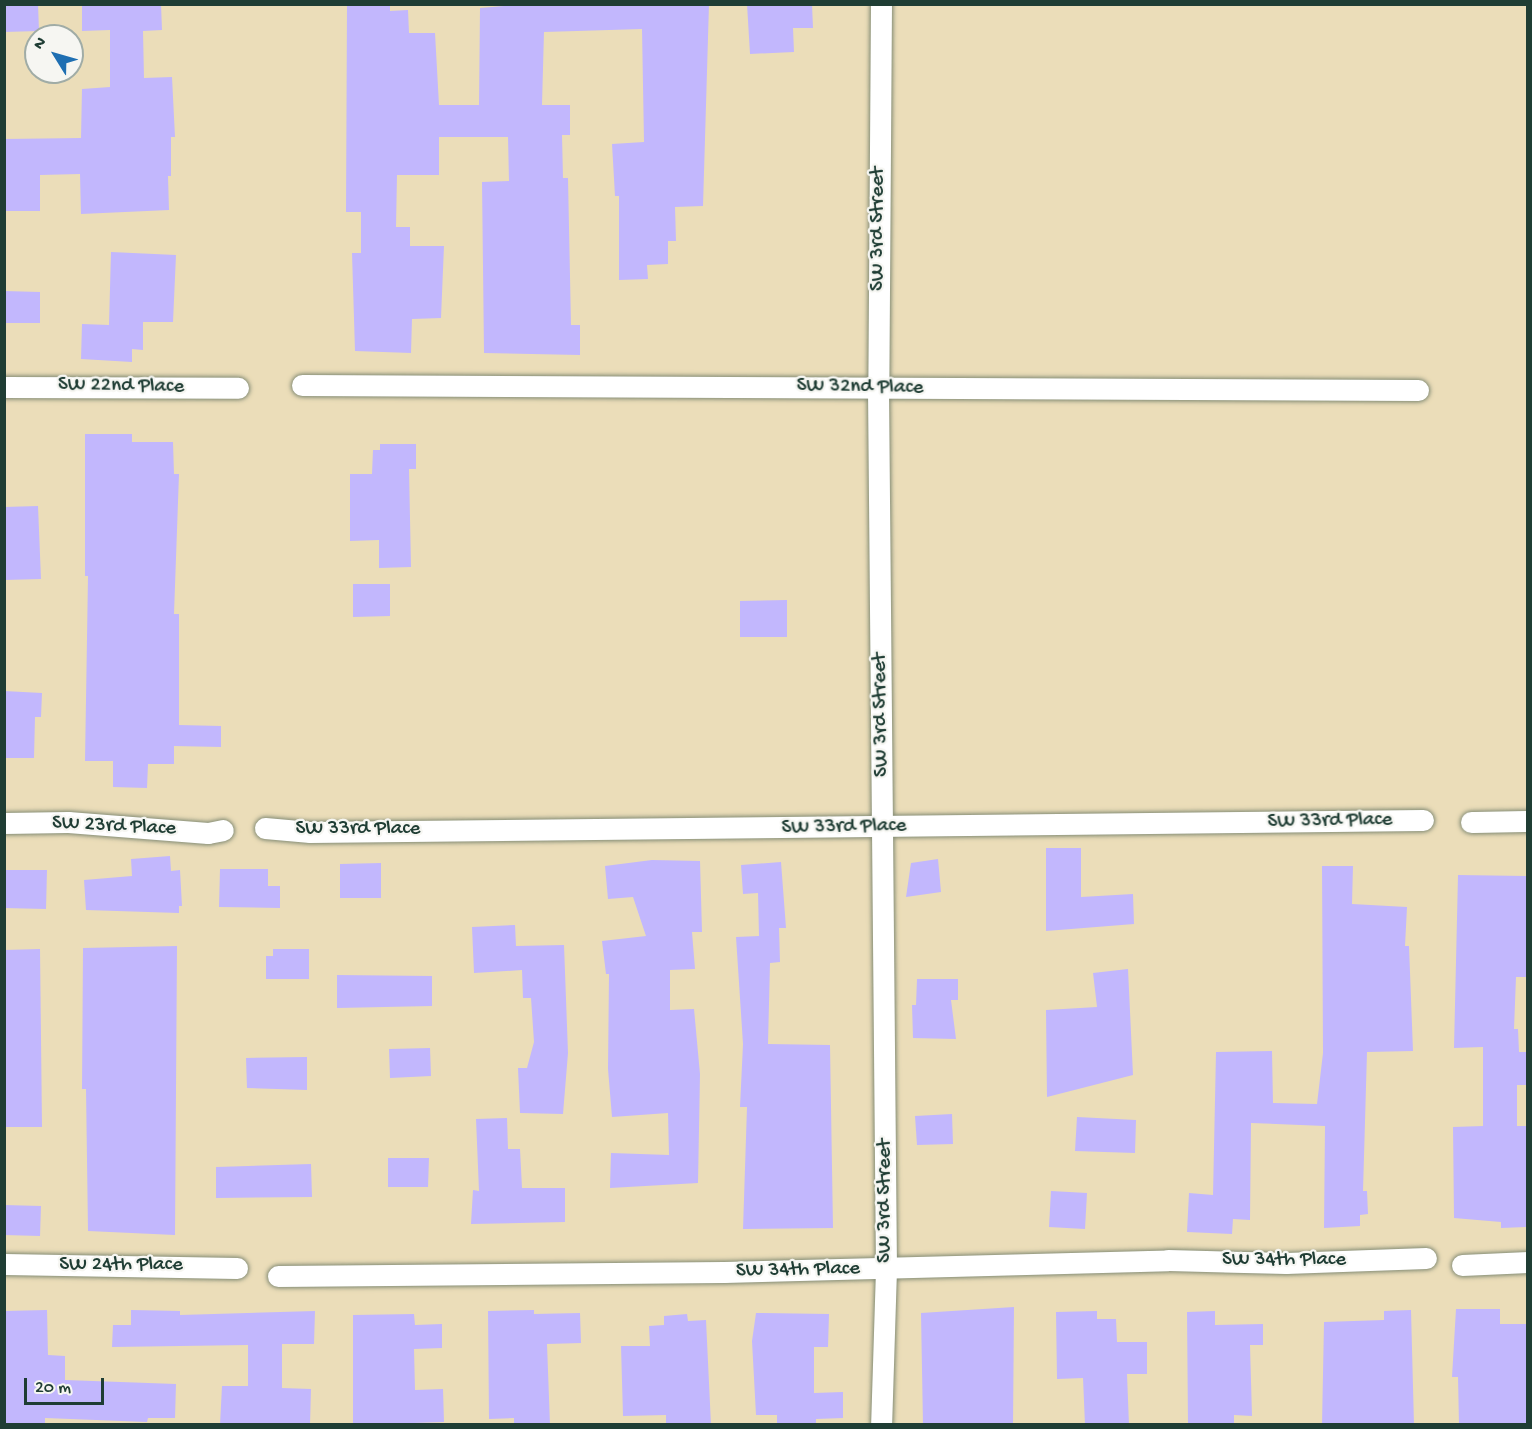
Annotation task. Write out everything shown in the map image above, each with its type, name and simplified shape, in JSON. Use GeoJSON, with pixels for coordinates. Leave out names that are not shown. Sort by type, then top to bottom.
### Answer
{"type":"FeatureCollection","features":[{"type":"Feature","properties":{"kind":"street","name":"SW 3rd Street"},"geometry":{"type":"LineString","coordinates":[[881,4],[878,388],[884,827],[886,1269],[881,1425]]}},
{"type":"Feature","properties":{"kind":"street","name":"SW 32nd Place"},"geometry":{"type":"LineString","coordinates":[[302,385],[1418,390]]}},
{"type":"Feature","properties":{"kind":"street","name":"SW 22nd Place"},"geometry":{"type":"LineString","coordinates":[[4,387],[238,388]]}},
{"type":"Feature","properties":{"kind":"street","name":"SW 33rd Place"},"geometry":{"type":"LineString","coordinates":[[265,828],[310,832],[1423,820]]}},
{"type":"Feature","properties":{"kind":"street"},"geometry":{"type":"LineString","coordinates":[[1471,822],[1527,821]]}},
{"type":"Feature","properties":{"kind":"street","name":"SW 23rd Place"},"geometry":{"type":"LineString","coordinates":[[4,823],[68,822],[208,833],[223,830]]}},
{"type":"Feature","properties":{"kind":"street","name":"SW 34th Place"},"geometry":{"type":"LineString","coordinates":[[278,1276],[886,1269],[1426,1258]]}},
{"type":"Feature","properties":{"kind":"street"},"geometry":{"type":"LineString","coordinates":[[1462,1265],[1527,1262]]}},
{"type":"Feature","properties":{"kind":"street","name":"SW 24th Place"},"geometry":{"type":"LineString","coordinates":[[4,1264],[237,1268]]}},
{"type":"Feature","properties":{"kind":"building"},"geometry":{"type":"Polygon","coordinates":[[[4,4],[38,4],[39,24],[24,24],[24,31],[4,32],[4,4]]]}},
{"type":"Feature","properties":{"kind":"building"},"geometry":{"type":"Polygon","coordinates":[[[82,4],[161,4],[162,30],[143,31],[144,78],[172,77],[175,137],[171,137],[171,176],[168,176],[169,210],[81,214],[80,174],[40,175],[40,211],[4,211],[4,139],[81,138],[82,89],[110,87],[110,30],[84,31],[84,24],[82,24],[82,4]]]}},
{"type":"Feature","properties":{"kind":"building"},"geometry":{"type":"Polygon","coordinates":[[[347,4],[390,4],[390,11],[408,10],[409,33],[435,33],[439,105],[479,105],[480,8],[526,4],[709,4],[703,206],[675,207],[676,241],[668,241],[668,264],[647,265],[648,279],[619,280],[619,196],[615,196],[612,144],[644,142],[642,29],[544,32],[542,105],[570,105],[570,135],[562,135],[563,178],[568,178],[571,325],[580,325],[580,355],[484,353],[482,182],[509,181],[508,137],[439,137],[439,175],[397,175],[396,227],[410,227],[410,246],[444,246],[441,318],[412,319],[411,353],[355,351],[352,253],[361,253],[361,212],[346,212],[347,4]]]}},
{"type":"Feature","properties":{"kind":"building"},"geometry":{"type":"Polygon","coordinates":[[[747,4],[812,4],[813,28],[793,28],[794,52],[750,54],[747,4]]]}},
{"type":"Feature","properties":{"kind":"building"},"geometry":{"type":"Polygon","coordinates":[[[111,252],[176,255],[173,322],[143,322],[143,350],[132,349],[132,362],[81,359],[82,324],[109,325],[111,252]]]}},
{"type":"Feature","properties":{"kind":"building"},"geometry":{"type":"Polygon","coordinates":[[[4,291],[40,292],[40,323],[4,323],[4,291]]]}},
{"type":"Feature","properties":{"kind":"building"},"geometry":{"type":"Polygon","coordinates":[[[85,434],[132,434],[132,442],[173,442],[174,474],[179,474],[174,614],[179,614],[179,725],[221,726],[221,747],[174,746],[174,764],[148,764],[147,788],[113,787],[113,761],[85,761],[88,576],[85,576],[85,434]]]}},
{"type":"Feature","properties":{"kind":"building"},"geometry":{"type":"Polygon","coordinates":[[[380,444],[416,444],[416,469],[409,469],[411,567],[379,568],[379,540],[350,541],[350,474],[372,474],[373,450],[380,450],[380,444]]]}},
{"type":"Feature","properties":{"kind":"building"},"geometry":{"type":"Polygon","coordinates":[[[38,506],[41,579],[4,580],[4,507],[38,506]]]}},
{"type":"Feature","properties":{"kind":"building"},"geometry":{"type":"Polygon","coordinates":[[[353,584],[390,584],[390,616],[353,617],[353,584]]]}},
{"type":"Feature","properties":{"kind":"building"},"geometry":{"type":"Polygon","coordinates":[[[787,600],[787,637],[740,637],[740,601],[787,600]]]}},
{"type":"Feature","properties":{"kind":"building"},"geometry":{"type":"Polygon","coordinates":[[[4,691],[42,693],[41,717],[35,717],[34,758],[4,758],[4,691]]]}},
{"type":"Feature","properties":{"kind":"building"},"geometry":{"type":"Polygon","coordinates":[[[1046,848],[1081,848],[1081,897],[1133,894],[1134,924],[1046,931],[1046,848]]]}},
{"type":"Feature","properties":{"kind":"building"},"geometry":{"type":"Polygon","coordinates":[[[170,856],[171,871],[180,870],[182,906],[179,906],[179,913],[86,910],[84,880],[132,876],[131,859],[170,856]]]}},
{"type":"Feature","properties":{"kind":"building"},"geometry":{"type":"Polygon","coordinates":[[[938,859],[941,892],[906,897],[911,863],[938,859]]]}},
{"type":"Feature","properties":{"kind":"building"},"geometry":{"type":"Polygon","coordinates":[[[652,860],[700,861],[702,932],[692,932],[695,969],[670,970],[670,1010],[694,1009],[700,1074],[698,1183],[610,1188],[611,1153],[669,1155],[668,1113],[612,1117],[608,1069],[609,974],[606,974],[602,941],[646,936],[633,897],[608,899],[605,866],[652,860]]]}},
{"type":"Feature","properties":{"kind":"building"},"geometry":{"type":"Polygon","coordinates":[[[781,862],[786,928],[779,928],[780,962],[770,963],[768,1044],[830,1045],[833,1228],[743,1229],[747,1107],[740,1107],[743,1044],[736,937],[759,936],[758,893],[743,894],[741,865],[781,862]]]}},
{"type":"Feature","properties":{"kind":"building"},"geometry":{"type":"Polygon","coordinates":[[[381,863],[381,898],[340,898],[340,864],[381,863]]]}},
{"type":"Feature","properties":{"kind":"building"},"geometry":{"type":"Polygon","coordinates":[[[1322,866],[1353,866],[1352,904],[1407,907],[1405,946],[1409,946],[1413,1051],[1367,1052],[1363,1191],[1367,1191],[1368,1214],[1360,1215],[1360,1226],[1324,1228],[1325,1126],[1251,1123],[1250,1220],[1233,1219],[1232,1234],[1187,1232],[1189,1193],[1213,1195],[1216,1052],[1272,1051],[1273,1103],[1317,1104],[1323,1053],[1322,866]]]}},
{"type":"Feature","properties":{"kind":"building"},"geometry":{"type":"Polygon","coordinates":[[[220,869],[268,869],[268,886],[280,886],[280,908],[219,907],[220,869]]]}},
{"type":"Feature","properties":{"kind":"building"},"geometry":{"type":"Polygon","coordinates":[[[4,870],[47,870],[46,909],[4,908],[4,870]]]}},
{"type":"Feature","properties":{"kind":"building"},"geometry":{"type":"Polygon","coordinates":[[[1458,875],[1527,876],[1527,977],[1516,977],[1514,1029],[1518,1029],[1519,1052],[1527,1052],[1527,1085],[1517,1085],[1517,1126],[1527,1126],[1527,1227],[1501,1228],[1501,1222],[1454,1218],[1453,1127],[1483,1126],[1483,1047],[1454,1048],[1458,875]]]}},
{"type":"Feature","properties":{"kind":"building"},"geometry":{"type":"Polygon","coordinates":[[[515,925],[516,946],[564,945],[568,1053],[563,1114],[520,1113],[518,1068],[527,1068],[534,1042],[531,998],[523,998],[522,970],[474,973],[472,927],[515,925]]]}},
{"type":"Feature","properties":{"kind":"building"},"geometry":{"type":"Polygon","coordinates":[[[177,946],[175,1235],[88,1231],[86,1089],[82,1089],[83,948],[177,946]]]}},
{"type":"Feature","properties":{"kind":"building"},"geometry":{"type":"Polygon","coordinates":[[[40,949],[42,1127],[4,1127],[4,950],[40,949]]]}},
{"type":"Feature","properties":{"kind":"building"},"geometry":{"type":"Polygon","coordinates":[[[273,949],[309,949],[309,979],[266,979],[266,956],[273,956],[273,949]]]}},
{"type":"Feature","properties":{"kind":"building"},"geometry":{"type":"Polygon","coordinates":[[[1128,969],[1133,1075],[1047,1097],[1046,1010],[1097,1007],[1093,973],[1128,969]]]}},
{"type":"Feature","properties":{"kind":"building"},"geometry":{"type":"Polygon","coordinates":[[[337,975],[432,976],[432,1006],[337,1008],[337,975]]]}},
{"type":"Feature","properties":{"kind":"building"},"geometry":{"type":"Polygon","coordinates":[[[917,979],[958,979],[958,1000],[951,1000],[956,1039],[913,1038],[912,1005],[916,1005],[917,979]]]}},
{"type":"Feature","properties":{"kind":"building"},"geometry":{"type":"Polygon","coordinates":[[[430,1048],[431,1076],[390,1078],[389,1049],[430,1048]]]}},
{"type":"Feature","properties":{"kind":"building"},"geometry":{"type":"Polygon","coordinates":[[[307,1057],[307,1090],[247,1088],[246,1058],[307,1057]]]}},
{"type":"Feature","properties":{"kind":"building"},"geometry":{"type":"Polygon","coordinates":[[[952,1114],[953,1144],[917,1145],[915,1116],[952,1114]]]}},
{"type":"Feature","properties":{"kind":"building"},"geometry":{"type":"Polygon","coordinates":[[[1077,1117],[1136,1120],[1135,1153],[1075,1151],[1077,1117]]]}},
{"type":"Feature","properties":{"kind":"building"},"geometry":{"type":"Polygon","coordinates":[[[507,1118],[508,1149],[520,1149],[522,1188],[565,1188],[565,1222],[471,1224],[473,1190],[479,1191],[476,1119],[507,1118]]]}},
{"type":"Feature","properties":{"kind":"building"},"geometry":{"type":"Polygon","coordinates":[[[388,1158],[429,1158],[428,1187],[388,1187],[388,1158]]]}},
{"type":"Feature","properties":{"kind":"building"},"geometry":{"type":"Polygon","coordinates":[[[311,1164],[312,1197],[216,1198],[216,1167],[311,1164]]]}},
{"type":"Feature","properties":{"kind":"building"},"geometry":{"type":"Polygon","coordinates":[[[1051,1191],[1087,1193],[1085,1229],[1049,1227],[1051,1191]]]}},
{"type":"Feature","properties":{"kind":"building"},"geometry":{"type":"Polygon","coordinates":[[[4,1205],[41,1206],[40,1236],[4,1235],[4,1205]]]}},
{"type":"Feature","properties":{"kind":"building"},"geometry":{"type":"Polygon","coordinates":[[[1014,1307],[1013,1425],[923,1425],[921,1313],[1014,1307]]]}},
{"type":"Feature","properties":{"kind":"building"},"geometry":{"type":"Polygon","coordinates":[[[1456,1309],[1500,1309],[1500,1324],[1527,1324],[1527,1425],[1459,1425],[1458,1377],[1452,1377],[1456,1309]]]}},
{"type":"Feature","properties":{"kind":"building"},"geometry":{"type":"Polygon","coordinates":[[[47,1310],[48,1355],[65,1356],[65,1380],[176,1384],[175,1418],[148,1418],[147,1422],[45,1418],[45,1425],[4,1425],[4,1311],[47,1310]]]}},
{"type":"Feature","properties":{"kind":"building"},"geometry":{"type":"Polygon","coordinates":[[[131,1310],[180,1311],[180,1315],[315,1311],[314,1344],[282,1344],[282,1388],[311,1389],[310,1425],[220,1425],[222,1386],[248,1386],[248,1345],[112,1347],[113,1325],[131,1325],[131,1310]]]}},
{"type":"Feature","properties":{"kind":"building"},"geometry":{"type":"Polygon","coordinates":[[[534,1310],[534,1314],[580,1313],[581,1343],[547,1344],[550,1425],[514,1425],[514,1418],[489,1419],[488,1311],[534,1310]]]}},
{"type":"Feature","properties":{"kind":"building"},"geometry":{"type":"Polygon","coordinates":[[[1411,1310],[1414,1425],[1322,1425],[1324,1322],[1384,1320],[1384,1311],[1411,1310]]]}},
{"type":"Feature","properties":{"kind":"building"},"geometry":{"type":"Polygon","coordinates":[[[1097,1311],[1097,1319],[1116,1319],[1117,1342],[1147,1342],[1147,1374],[1127,1374],[1129,1425],[1085,1425],[1083,1378],[1057,1379],[1056,1312],[1097,1311]]]}},
{"type":"Feature","properties":{"kind":"building"},"geometry":{"type":"Polygon","coordinates":[[[1215,1311],[1215,1325],[1263,1324],[1263,1345],[1250,1345],[1252,1416],[1234,1415],[1234,1425],[1188,1425],[1187,1312],[1215,1311]]]}},
{"type":"Feature","properties":{"kind":"building"},"geometry":{"type":"Polygon","coordinates":[[[756,1313],[829,1314],[828,1347],[814,1347],[814,1393],[843,1392],[843,1418],[816,1419],[816,1425],[777,1425],[777,1415],[756,1415],[752,1341],[756,1313]]]}},
{"type":"Feature","properties":{"kind":"building"},"geometry":{"type":"Polygon","coordinates":[[[414,1314],[415,1325],[442,1324],[442,1348],[414,1349],[415,1390],[443,1389],[444,1422],[353,1425],[353,1315],[414,1314]]]}},
{"type":"Feature","properties":{"kind":"building"},"geometry":{"type":"Polygon","coordinates":[[[687,1314],[688,1321],[706,1320],[711,1425],[666,1425],[666,1415],[623,1416],[621,1346],[650,1346],[649,1326],[664,1325],[664,1316],[687,1314]]]}}]}
